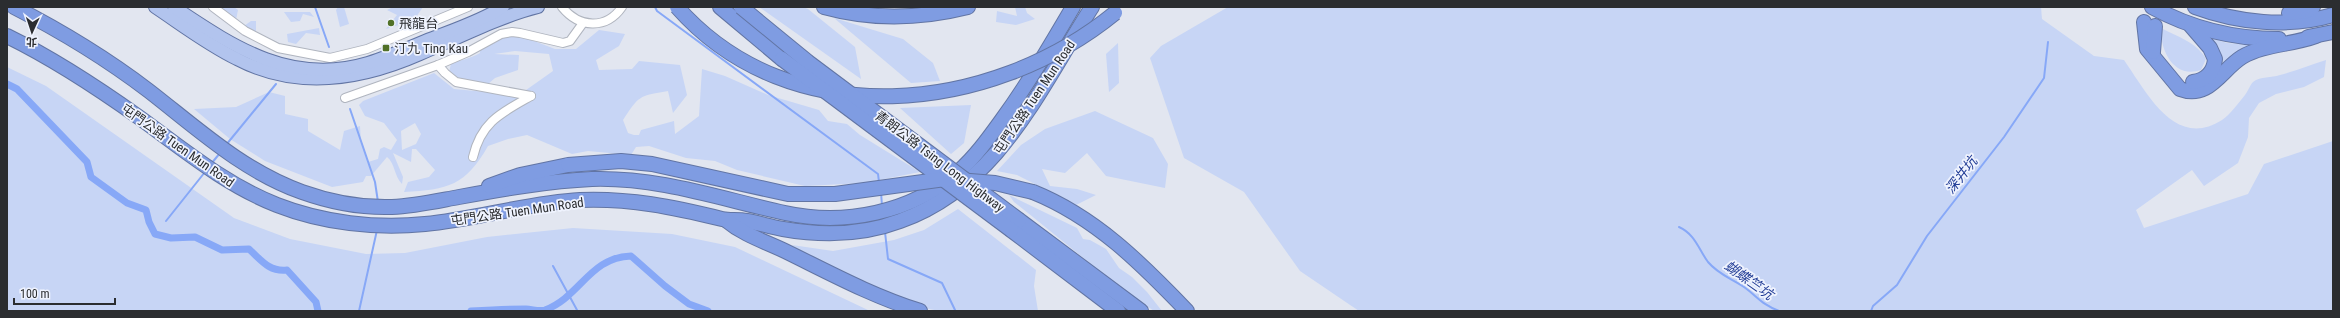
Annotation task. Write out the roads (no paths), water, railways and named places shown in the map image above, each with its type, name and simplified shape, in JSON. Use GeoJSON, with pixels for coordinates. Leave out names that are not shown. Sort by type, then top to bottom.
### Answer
{"type":"FeatureCollection","features":[{"type":"Feature","properties":{"kind":"highway","name":"屯門公路 Tuen Mun Road"},"geometry":{"type":"LineString","coordinates":[[14,7],[67,36],[114,66],[220,148],[280,183],[323,198],[376,207],[410,205],[463,196],[498,187],[599,179],[635,181],[681,187],[782,212],[817,218],[851,217],[881,212],[910,201],[953,176],[985,142],[1031,79],[1073,7]]}},
{"type":"Feature","properties":{"kind":"highway"},"geometry":{"type":"LineString","coordinates":[[677,7],[715,42],[743,61],[770,74],[816,89],[874,96],[944,92],[1003,77],[1053,55],[1095,29],[1119,10]]}},
{"type":"Feature","properties":{"kind":"highway","name":"青朗公路 Tsing Long Highway"},"geometry":{"type":"LineString","coordinates":[[720,7],[801,74],[1015,225],[1141,311]]}},
{"type":"Feature","properties":{"kind":"highway","name":"青朗公路 Tsing Long Highway"},"geometry":{"type":"LineString","coordinates":[[741,7],[808,62],[1015,225],[1118,311]]}},
{"type":"Feature","properties":{"kind":"highway"},"geometry":{"type":"LineString","coordinates":[[824,7],[868,16],[888,17],[936,14],[968,7]]}},
{"type":"Feature","properties":{"kind":"highway","name":"屯門公路 Tuen Mun Road"},"geometry":{"type":"LineString","coordinates":[[7,36],[97,89],[218,174],[261,198],[293,210],[342,222],[408,225],[456,220],[552,203],[593,200],[646,202],[671,206],[726,220],[744,220],[800,232],[838,234],[874,229],[905,220],[938,205],[966,186],[998,153],[1020,123],[1092,7]]}},
{"type":"Feature","properties":{"kind":"highway"},"geometry":{"type":"LineString","coordinates":[[2152,7],[2191,26],[2252,38],[2287,39],[2316,36]]}},
{"type":"Feature","properties":{"kind":"highway"},"geometry":{"type":"LineString","coordinates":[[2195,7],[2224,16],[2261,22],[2296,22],[2333,15]]}},
{"type":"Feature","properties":{"kind":"highway"},"geometry":{"type":"LineString","coordinates":[[2223,7],[2241,10],[2287,13],[2307,11],[2313,7]]}},
{"type":"Feature","properties":{"kind":"highway"},"geometry":{"type":"LineString","coordinates":[[2150,24],[2153,56],[2180,89],[2188,91],[2200,90],[2212,84],[2235,62],[2249,54],[2265,48],[2299,42],[2333,32]]}},
{"type":"Feature","properties":{"kind":"highway"},"geometry":{"type":"LineString","coordinates":[[2171,78],[2190,82],[2199,81],[2209,74],[2214,64],[2212,51],[2191,26]]}},
{"type":"Feature","properties":{"kind":"highway"},"geometry":{"type":"LineString","coordinates":[[498,187],[520,175],[568,165],[621,161],[652,164],[788,194],[835,194],[945,179],[995,183],[1033,192],[1079,214],[1097,226],[1187,311]]}},
{"type":"Feature","properties":{"kind":"highway"},"geometry":{"type":"LineString","coordinates":[[726,220],[741,232],[770,244],[851,285],[892,302],[920,311]]}},
{"type":"Feature","properties":{"kind":"main road"},"geometry":{"type":"LineString","coordinates":[[155,7],[218,49],[238,60],[274,74],[317,79],[341,78],[368,73],[397,63],[517,13],[538,7]]}},
{"type":"Feature","properties":{"kind":"main road"},"geometry":{"type":"LineString","coordinates":[[174,7],[224,40],[259,58],[296,68],[318,70],[339,69],[368,63],[405,50],[503,7]]}},
{"type":"Feature","properties":{"kind":"main road"},"geometry":{"type":"LineString","coordinates":[[544,7],[549,7]]}},
{"type":"Feature","properties":{"kind":"street"},"geometry":{"type":"LineString","coordinates":[[213,7],[245,31],[278,48],[330,58],[367,49],[468,7]]}},
{"type":"Feature","properties":{"kind":"street"},"geometry":{"type":"LineString","coordinates":[[562,7],[572,18],[583,23],[601,23],[609,20],[622,7]]}},
{"type":"Feature","properties":{"kind":"street"},"geometry":{"type":"LineString","coordinates":[[345,98],[438,65],[468,52],[493,37],[512,32],[557,42],[566,42],[576,35],[583,23]]}},
{"type":"Feature","properties":{"kind":"street"},"geometry":{"type":"LineString","coordinates":[[438,65],[444,73],[456,82],[531,96],[488,125],[477,142],[473,157]]}},
{"type":"Feature","properties":{"kind":"waterway"},"geometry":{"type":"LineString","coordinates":[[315,7],[329,47]]}},
{"type":"Feature","properties":{"kind":"waterway"},"geometry":{"type":"LineString","coordinates":[[655,7],[657,11],[878,174],[879,182]]}},
{"type":"Feature","properties":{"kind":"waterway","name":"深井坑"},"geometry":{"type":"LineString","coordinates":[[1871,311],[1873,306],[1897,285],[1927,236],[2004,137],[2044,78],[2048,42]]}},
{"type":"Feature","properties":{"kind":"waterway"},"geometry":{"type":"LineString","coordinates":[[7,84],[17,89],[87,162],[91,177],[127,203],[146,210],[149,222],[155,234],[171,238],[195,237],[222,250],[249,249],[270,267],[287,270],[316,302],[318,311]]}},
{"type":"Feature","properties":{"kind":"waterway"},"geometry":{"type":"LineString","coordinates":[[226,145],[276,84]]}},
{"type":"Feature","properties":{"kind":"waterway"},"geometry":{"type":"LineString","coordinates":[[350,109],[375,182],[378,202]]}},
{"type":"Feature","properties":{"kind":"waterway"},"geometry":{"type":"LineString","coordinates":[[211,164],[220,153]]}},
{"type":"Feature","properties":{"kind":"waterway"},"geometry":{"type":"LineString","coordinates":[[166,221],[205,172]]}},
{"type":"Feature","properties":{"kind":"waterway"},"geometry":{"type":"LineString","coordinates":[[881,192],[882,206]]}},
{"type":"Feature","properties":{"kind":"waterway","name":"蝴蝶竺坑"},"geometry":{"type":"LineString","coordinates":[[1679,227],[1693,238],[1708,262],[1716,270],[1744,287],[1764,303],[1779,311]]}},
{"type":"Feature","properties":{"kind":"waterway"},"geometry":{"type":"LineString","coordinates":[[359,311],[377,230]]}},
{"type":"Feature","properties":{"kind":"waterway"},"geometry":{"type":"LineString","coordinates":[[885,232],[888,259],[942,283],[955,310]]}},
{"type":"Feature","properties":{"kind":"waterway"},"geometry":{"type":"LineString","coordinates":[[471,311],[519,309],[545,310],[557,304],[605,263],[617,258],[631,256],[665,286],[689,304],[708,311]]}},
{"type":"Feature","properties":{"kind":"waterway"},"geometry":{"type":"LineString","coordinates":[[553,266],[577,310]]}},
{"type":"Feature","properties":{"kind":"place","name":"飛龍台"},"geometry":{"type":"Point","coordinates":[391,23]}},
{"type":"Feature","properties":{"kind":"place","name":"汀九 Ting Kau"},"geometry":{"type":"Point","coordinates":[386,48]}}]}
